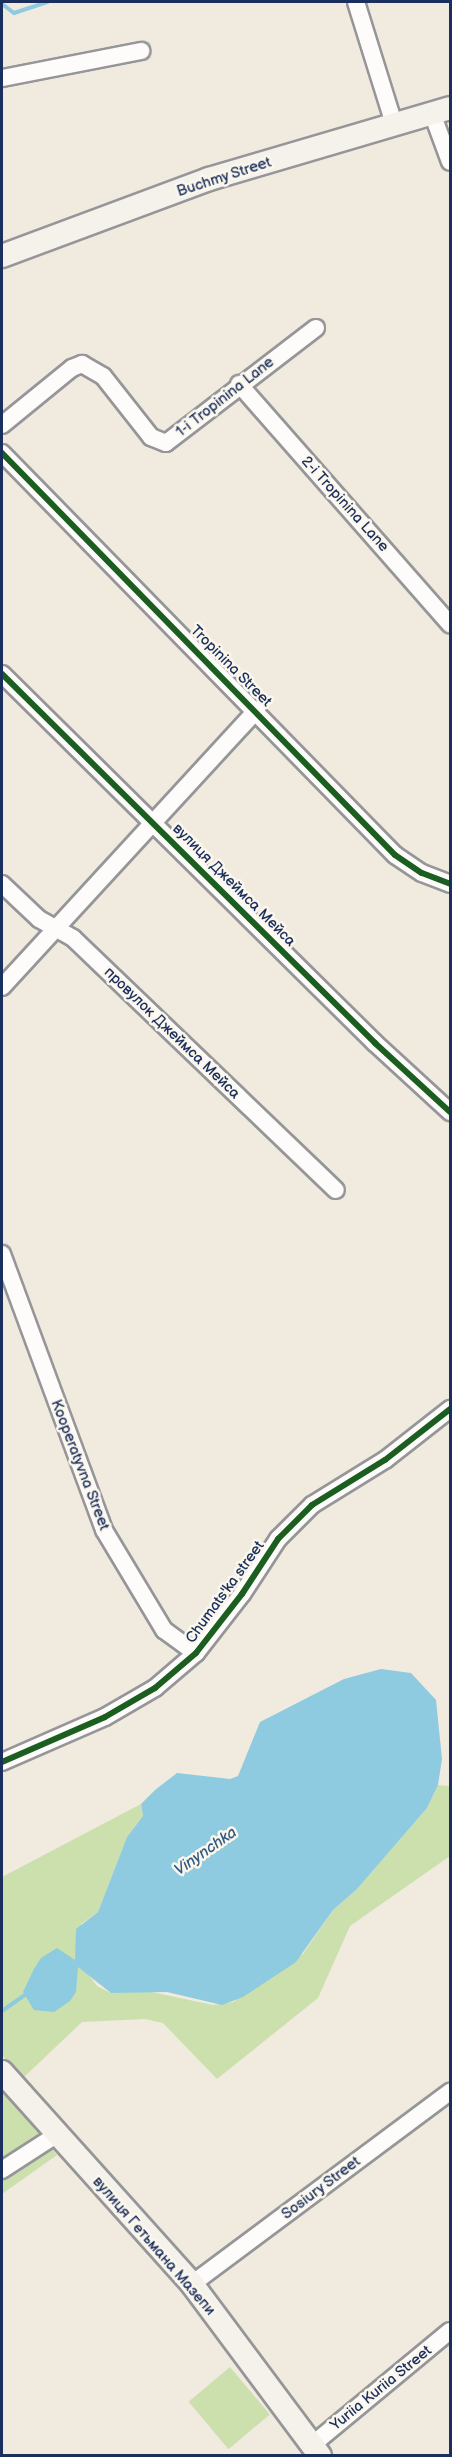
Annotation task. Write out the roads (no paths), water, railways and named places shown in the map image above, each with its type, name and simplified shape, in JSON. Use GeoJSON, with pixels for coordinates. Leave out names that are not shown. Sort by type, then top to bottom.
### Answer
{"type":"FeatureCollection","features":[{"type":"Feature","properties":{"kind":"street"},"geometry":{"type":"LineString","coordinates":[[356,2],[394,124]]}},
{"type":"Feature","properties":{"kind":"street"},"geometry":{"type":"LineString","coordinates":[[2,78],[141,51]]}},
{"type":"Feature","properties":{"kind":"street"},"geometry":{"type":"LineString","coordinates":[[441,111],[450,162]]}},
{"type":"Feature","properties":{"kind":"street","name":"Buchmy Street"},"geometry":{"type":"LineString","coordinates":[[2,256],[209,180],[441,111]]}},
{"type":"Feature","properties":{"kind":"street","name":"1-i Tropinina Lane"},"geometry":{"type":"LineString","coordinates":[[2,424],[72,368],[82,364],[103,376],[151,437],[166,443],[238,384],[316,328]]}},
{"type":"Feature","properties":{"kind":"street","name":"2-i Tropinina Lane"},"geometry":{"type":"LineString","coordinates":[[238,384],[450,624]]}},
{"type":"Feature","properties":{"kind":"street","name":"Tropinina Street"},"geometry":{"type":"LineString","coordinates":[[2,453],[257,710],[395,855],[422,873],[450,884]]}},
{"type":"Feature","properties":{"kind":"street","name":"вулиця Джеймса Мейса"},"geometry":{"type":"LineString","coordinates":[[2,674],[375,1043],[450,1112]]}},
{"type":"Feature","properties":{"kind":"street","name":"вулиця Джеймса Мейса"},"geometry":{"type":"LineString","coordinates":[[2,987],[257,710]]}},
{"type":"Feature","properties":{"kind":"street","name":"провулок Джеймса Мейса"},"geometry":{"type":"LineString","coordinates":[[2,884],[39,919],[73,938],[336,1190]]}},
{"type":"Feature","properties":{"kind":"street","name":"Kooperatyvna Street"},"geometry":{"type":"LineString","coordinates":[[2,1254],[104,1530],[164,1630],[196,1653]]}},
{"type":"Feature","properties":{"kind":"street","name":"Chumats'ka street"},"geometry":{"type":"LineString","coordinates":[[2,1762],[105,1717],[155,1688],[196,1653],[242,1594],[278,1539],[312,1505],[385,1460],[450,1409]]}},
{"type":"Feature","properties":{"kind":"street","name":"вулиця Гетьмана Мазепи"},"geometry":{"type":"LineString","coordinates":[[2,2072],[192,2284],[316,2450]]}},
{"type":"Feature","properties":{"kind":"street","name":"Sosiury Street"},"geometry":{"type":"LineString","coordinates":[[192,2284],[450,2092]]}},
{"type":"Feature","properties":{"kind":"street"},"geometry":{"type":"LineString","coordinates":[[2,2170],[56,2134]]}},
{"type":"Feature","properties":{"kind":"street","name":"Yuriia Kuriia Street"},"geometry":{"type":"LineString","coordinates":[[316,2450],[450,2331]]}},
{"type":"Feature","properties":{"kind":"water"},"geometry":{"type":"Polygon","coordinates":[[[381,1669],[411,1673],[436,1700],[442,1759],[438,1785],[427,1808],[357,1889],[333,1910],[296,1962],[243,1997],[222,2005],[167,1992],[111,1993],[78,1967],[76,1992],[70,2001],[54,2012],[34,2010],[23,1992],[34,1969],[41,1958],[57,1948],[75,1960],[76,1929],[98,1912],[127,1837],[143,1816],[141,1804],[155,1790],[177,1773],[230,1779],[238,1776],[260,1722],[344,1679],[381,1669]]]}},
{"type":"Feature","properties":{"kind":"waterway"},"geometry":{"type":"LineString","coordinates":[[2,4],[14,13],[47,2]]}},
{"type":"Feature","properties":{"kind":"waterway","name":"Vinynchka"},"geometry":{"type":"LineString","coordinates":[[2,2011],[28,1993]]}}]}
